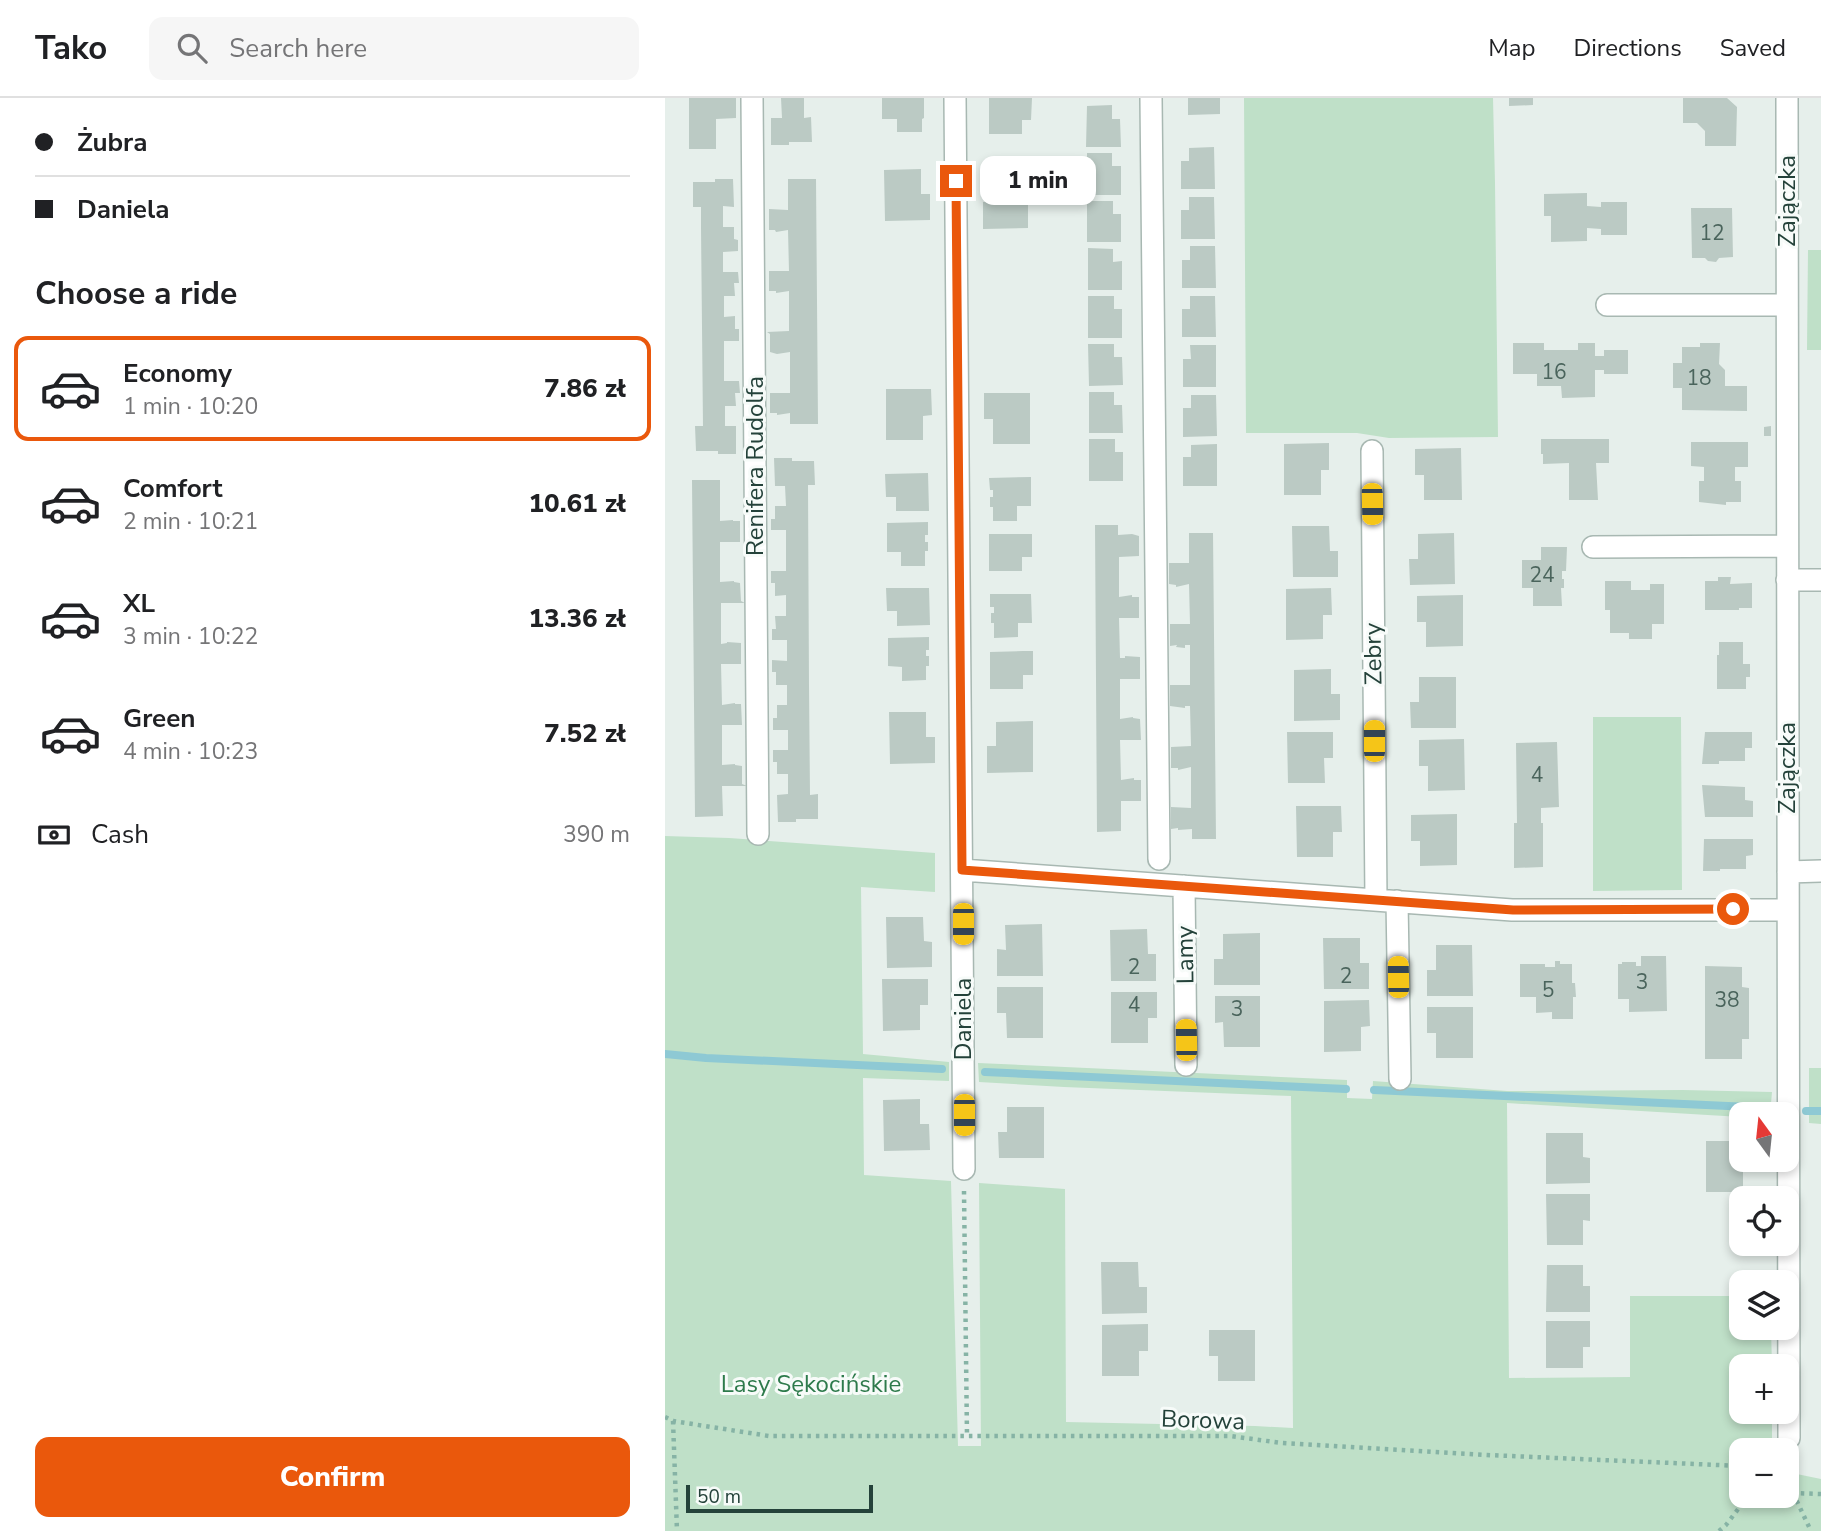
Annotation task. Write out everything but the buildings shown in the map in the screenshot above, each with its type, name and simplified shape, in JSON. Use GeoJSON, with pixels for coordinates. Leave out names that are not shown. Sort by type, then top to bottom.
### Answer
{"type":"FeatureCollection","features":[{"type":"Feature","properties":{"kind":"street","name":"Renifera Rudolfa"},"geometry":{"type":"LineString","coordinates":[[752,98],[758,834]]}},
{"type":"Feature","properties":{"kind":"street","name":"Daniela"},"geometry":{"type":"LineString","coordinates":[[955,98],[964,1169]]}},
{"type":"Feature","properties":{"kind":"street"},"geometry":{"type":"LineString","coordinates":[[1151,98],[1159,859]]}},
{"type":"Feature","properties":{"kind":"street","name":"Zajączka"},"geometry":{"type":"LineString","coordinates":[[1787,98],[1789,1438]]}},
{"type":"Feature","properties":{"kind":"street"},"geometry":{"type":"LineString","coordinates":[[1607,305],[1786,304]]}},
{"type":"Feature","properties":{"kind":"street","name":"Zebry"},"geometry":{"type":"LineString","coordinates":[[1372,451],[1386,901],[1400,1079]]}},
{"type":"Feature","properties":{"kind":"street"},"geometry":{"type":"LineString","coordinates":[[1593,547],[1787,546]]}},
{"type":"Feature","properties":{"kind":"street"},"geometry":{"type":"LineString","coordinates":[[1787,580],[1821,580]]}},
{"type":"Feature","properties":{"kind":"street"},"geometry":{"type":"LineString","coordinates":[[962,870],[1513,910],[1787,909]]}},
{"type":"Feature","properties":{"kind":"street"},"geometry":{"type":"LineString","coordinates":[[1788,872],[1821,871]]}},
{"type":"Feature","properties":{"kind":"street","name":"Lamy"},"geometry":{"type":"LineString","coordinates":[[1184,886],[1186,1065]]}},
{"type":"Feature","properties":{"kind":"path"},"geometry":{"type":"LineString","coordinates":[[964,1169],[967,1436]]}},
{"type":"Feature","properties":{"kind":"path","name":"Borowa"},"geometry":{"type":"LineString","coordinates":[[665,1417],[673,1421],[769,1436],[1230,1436],[1282,1443],[1729,1465]]}},
{"type":"Feature","properties":{"kind":"path"},"geometry":{"type":"LineString","coordinates":[[673,1421],[677,1531]]}},
{"type":"Feature","properties":{"kind":"path"},"geometry":{"type":"LineString","coordinates":[[1799,1493],[1821,1494]]}},
{"type":"Feature","properties":{"kind":"path"},"geometry":{"type":"LineString","coordinates":[[1799,1506],[1811,1531]]}},
{"type":"Feature","properties":{"kind":"path"},"geometry":{"type":"LineString","coordinates":[[1719,1531],[1739,1508]]}},
{"type":"Feature","properties":{"kind":"green space"},"geometry":{"type":"Polygon","coordinates":[[[1244,98],[1493,98],[1498,437],[1389,438],[1357,433],[1246,433],[1244,98]]]}},
{"type":"Feature","properties":{"kind":"green space"},"geometry":{"type":"Polygon","coordinates":[[[1808,250],[1821,250],[1821,350],[1807,350],[1808,250]]]}},
{"type":"Feature","properties":{"kind":"green space"},"geometry":{"type":"Polygon","coordinates":[[[1593,717],[1681,717],[1682,890],[1593,891],[1593,717]]]}},
{"type":"Feature","properties":{"kind":"green space","name":"Lasy Sękocińskie"},"geometry":{"type":"Polygon","coordinates":[[[665,836],[935,853],[935,892],[861,887],[863,1054],[949,1062],[949,1081],[863,1078],[864,1175],[951,1181],[958,1446],[981,1446],[979,1183],[1065,1189],[1066,1422],[1293,1428],[1291,1096],[979,1082],[978,1063],[1347,1080],[1347,1098],[1372,1099],[1373,1081],[1507,1091],[1772,1092],[1771,1102],[1729,1102],[1729,1116],[1507,1103],[1509,1378],[1630,1377],[1630,1296],[1729,1296],[1729,1340],[1771,1340],[1772,1354],[1729,1354],[1729,1424],[1772,1424],[1772,1438],[1729,1438],[1729,1508],[1799,1508],[1799,1474],[1821,1479],[1821,1531],[665,1531],[665,836]]]}},
{"type":"Feature","properties":{"kind":"green space"},"geometry":{"type":"Polygon","coordinates":[[[1809,1068],[1821,1068],[1821,1124],[1809,1123],[1809,1068]]]}},
{"type":"Feature","properties":{"kind":"waterway"},"geometry":{"type":"LineString","coordinates":[[665,1054],[942,1069]]}},
{"type":"Feature","properties":{"kind":"waterway"},"geometry":{"type":"LineString","coordinates":[[985,1072],[1346,1089]]}},
{"type":"Feature","properties":{"kind":"waterway"},"geometry":{"type":"LineString","coordinates":[[1374,1090],[1729,1106]]}},
{"type":"Feature","properties":{"kind":"waterway"},"geometry":{"type":"LineString","coordinates":[[1806,1111],[1821,1111]]}},
{"type":"Feature","properties":{"kind":"route"},"geometry":{"type":"LineString","coordinates":[[956,181],[962,870],[1513,910],[1733,909]]}}]}
